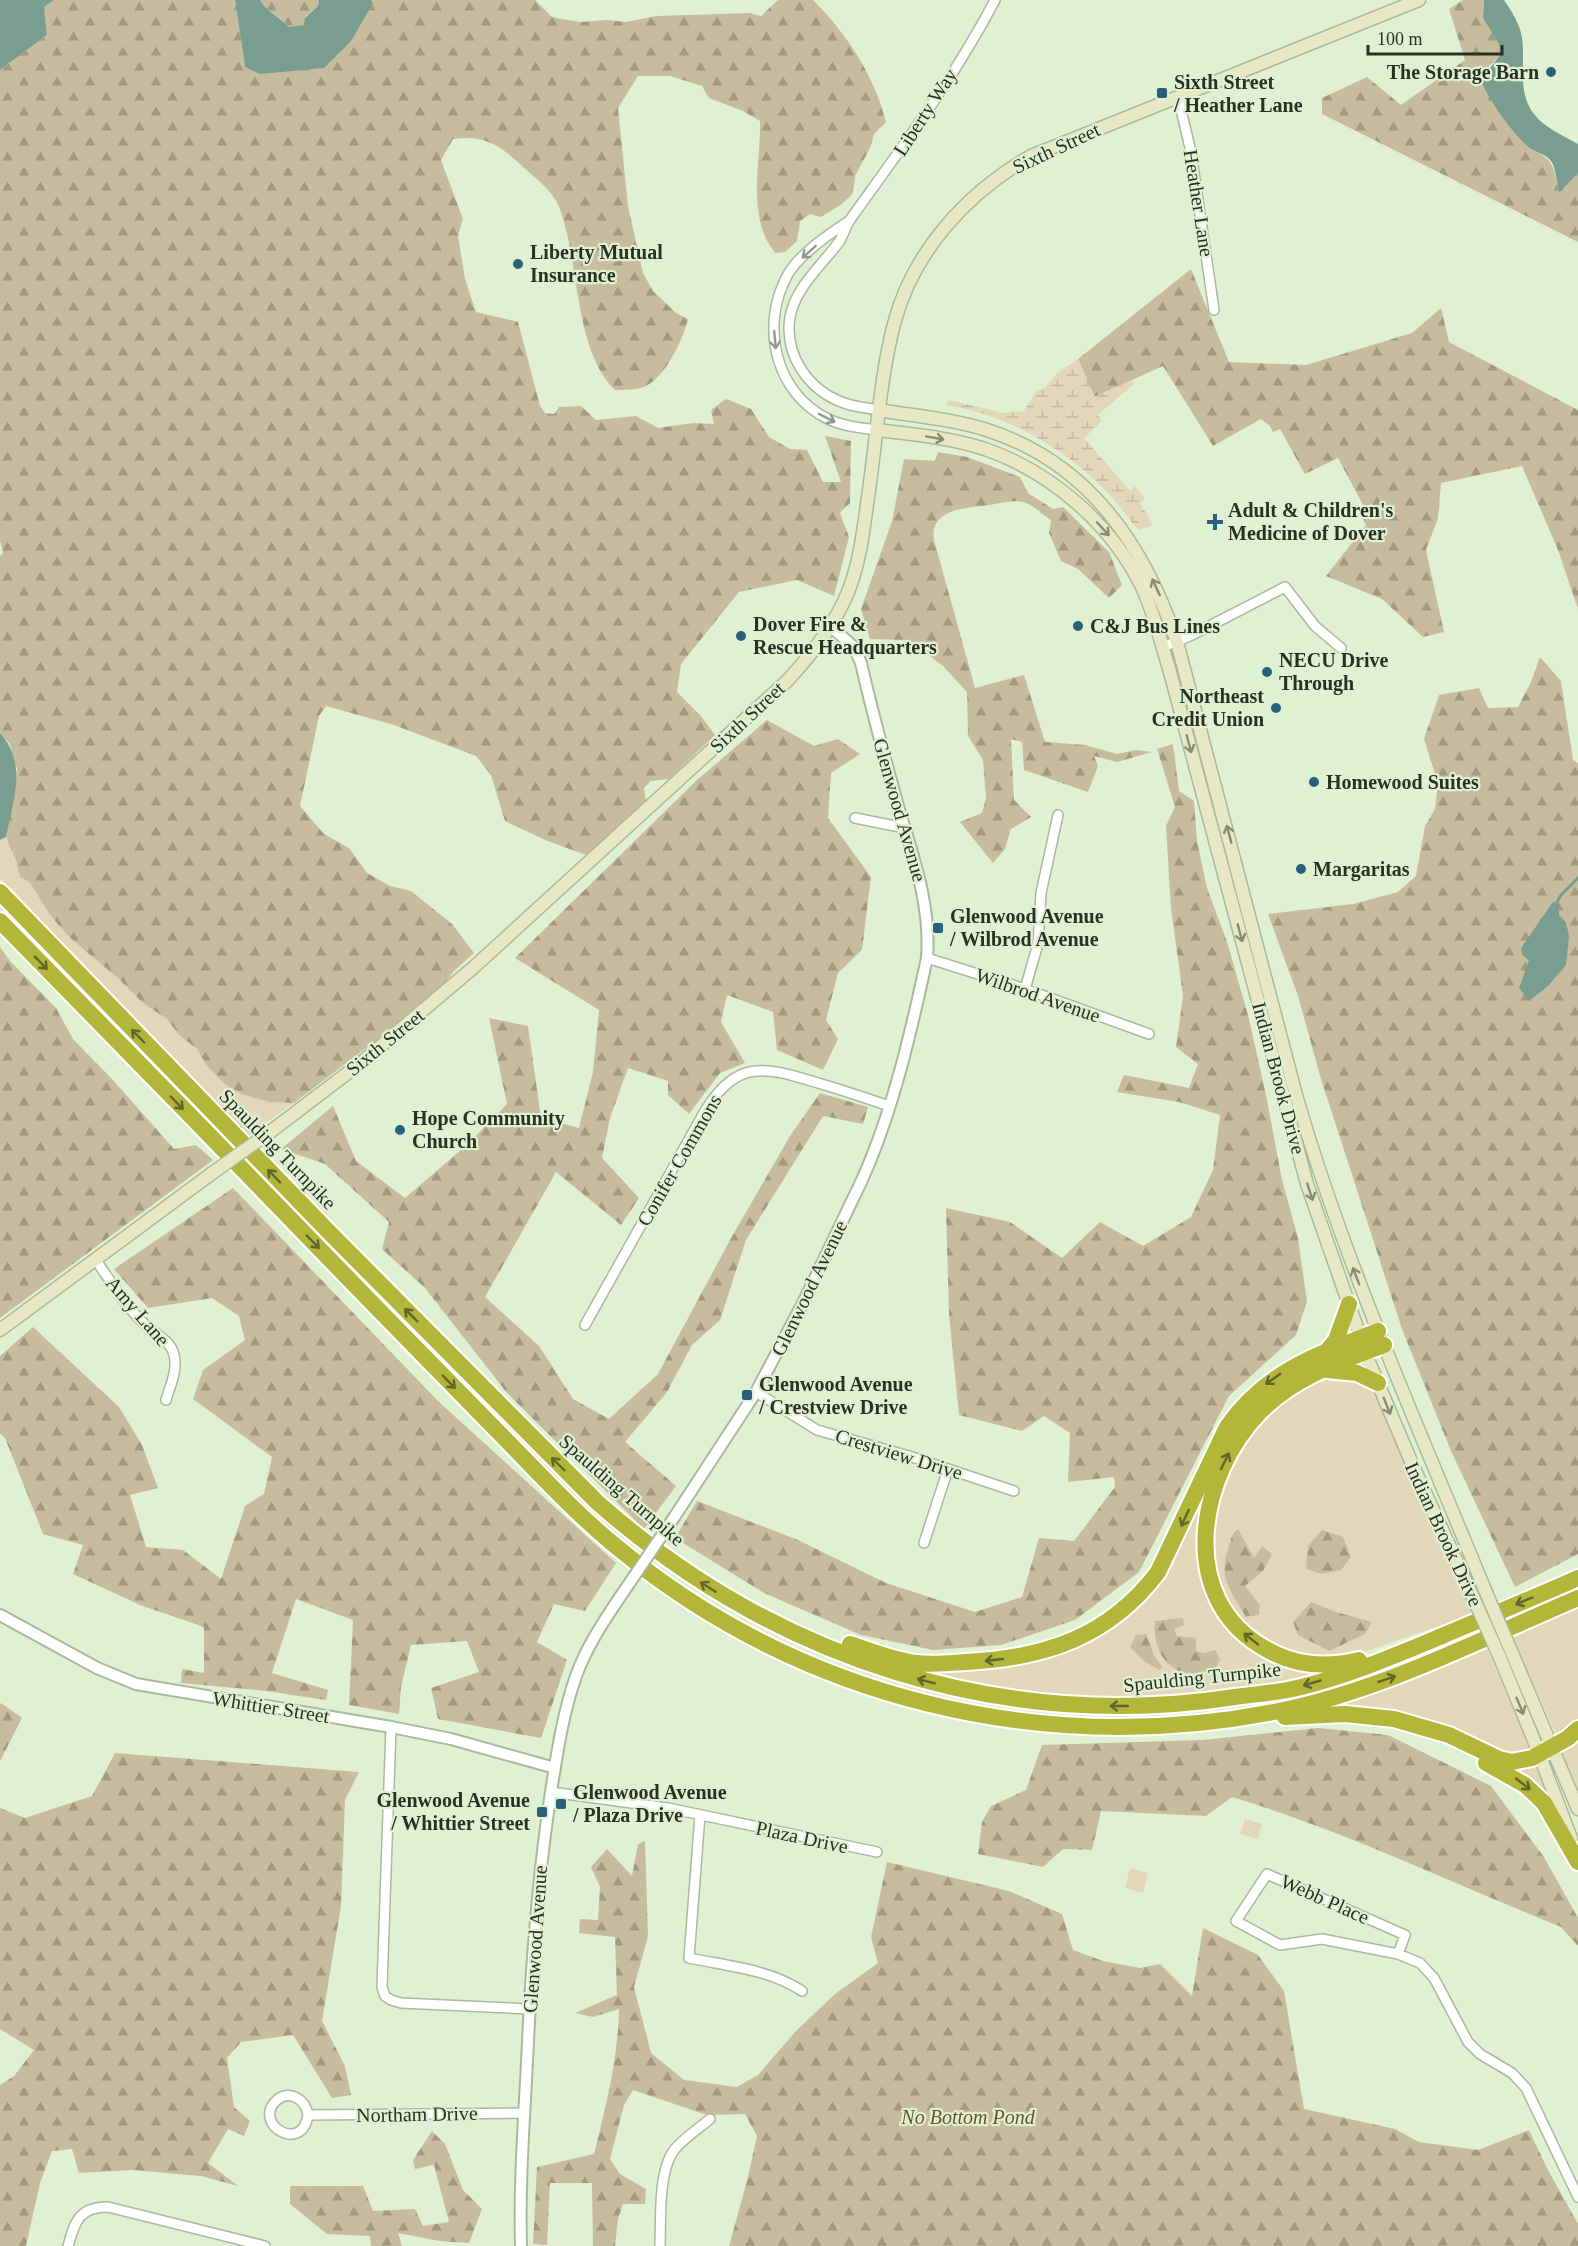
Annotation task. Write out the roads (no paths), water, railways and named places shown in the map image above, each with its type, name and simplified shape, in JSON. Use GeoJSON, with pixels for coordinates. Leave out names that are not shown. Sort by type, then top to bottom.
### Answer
{"type":"FeatureCollection","features":[{"type":"Feature","properties":{"kind":"highway","name":"Spaulding Turnpike"},"geometry":{"type":"LineString","coordinates":[[0,892],[317,1220],[598,1503],[668,1559],[715,1591],[759,1615],[860,1659],[942,1685],[1036,1702],[1086,1705],[1163,1705],[1295,1688],[1378,1663],[1578,1578]]}},
{"type":"Feature","properties":{"kind":"highway","name":"Spaulding Turnpike"},"geometry":{"type":"LineString","coordinates":[[0,921],[570,1504],[618,1548],[710,1613],[766,1644],[846,1679],[918,1702],[980,1715],[1043,1724],[1108,1727],[1173,1725],[1249,1716],[1298,1707],[1391,1678],[1578,1598]]}},
{"type":"Feature","properties":{"kind":"highway"},"geometry":{"type":"LineString","coordinates":[[1324,1361],[1336,1340],[1348,1304]]}},
{"type":"Feature","properties":{"kind":"highway"},"geometry":{"type":"LineString","coordinates":[[1381,1338],[1324,1361],[1259,1413],[1239,1438],[1224,1465],[1208,1511],[1207,1566],[1214,1590],[1225,1612],[1241,1631],[1260,1646],[1294,1661],[1318,1665],[1342,1663],[1426,1642]]}},
{"type":"Feature","properties":{"kind":"highway"},"geometry":{"type":"LineString","coordinates":[[759,1615],[784,1619],[857,1646],[918,1663],[1010,1658],[1058,1647],[1107,1622],[1126,1609],[1144,1590],[1166,1556],[1223,1436],[1241,1406],[1277,1376],[1302,1362],[1324,1361],[1378,1383]]}},
{"type":"Feature","properties":{"kind":"highway"},"geometry":{"type":"LineString","coordinates":[[1249,1716],[1277,1718],[1329,1715],[1394,1719],[1449,1735],[1506,1761],[1521,1762],[1546,1751],[1578,1729]]}},
{"type":"Feature","properties":{"kind":"highway"},"geometry":{"type":"LineString","coordinates":[[1438,1733],[1446,1743],[1504,1772],[1530,1790],[1544,1803],[1578,1862]]}},
{"type":"Feature","properties":{"kind":"main road","name":"Sixth Street"},"geometry":{"type":"LineString","coordinates":[[0,1330],[270,1132],[370,1055],[474,967],[804,663],[831,627],[848,592],[855,568],[889,345],[902,298],[924,256],[956,215],[992,180],[1031,156],[1419,0]]}},
{"type":"Feature","properties":{"kind":"main road","name":"Indian Brook Drive"},"geometry":{"type":"LineString","coordinates":[[879,410],[986,430],[1020,444],[1062,469],[1100,501],[1130,541],[1155,584],[1177,642],[1305,1125],[1343,1240],[1479,1592],[1546,1751],[1578,1809]]}},
{"type":"Feature","properties":{"kind":"main road","name":"Indian Brook Drive"},"geometry":{"type":"LineString","coordinates":[[877,430],[935,438],[985,450],[1014,461],[1055,486],[1093,518],[1125,558],[1145,594],[1162,647],[1307,1184],[1378,1383],[1413,1466],[1479,1592]]}},
{"type":"Feature","properties":{"kind":"main road","name":"Indian Brook Drive"},"geometry":{"type":"LineString","coordinates":[[1546,1751],[1543,1769],[1578,1855]]}},
{"type":"Feature","properties":{"kind":"street","name":"Liberty Way"},"geometry":{"type":"LineString","coordinates":[[879,410],[842,402],[819,389],[796,363],[790,341],[790,317],[795,300],[841,239],[849,220],[921,120],[995,0]]}},
{"type":"Feature","properties":{"kind":"street","name":"Heather Lane"},"geometry":{"type":"LineString","coordinates":[[1178,97],[1191,152],[1214,310]]}},
{"type":"Feature","properties":{"kind":"street","name":"Liberty Way"},"geometry":{"type":"LineString","coordinates":[[849,220],[820,242],[788,274],[779,294],[774,320],[774,343],[779,364],[788,384],[811,409],[838,423],[877,430]]}},
{"type":"Feature","properties":{"kind":"street"},"geometry":{"type":"LineString","coordinates":[[1162,647],[1177,642],[1285,587],[1315,626],[1341,648]]}},
{"type":"Feature","properties":{"kind":"street","name":"Glenwood Avenue"},"geometry":{"type":"LineString","coordinates":[[521,2246],[525,2113],[538,1881],[555,1768],[576,1675],[594,1636],[756,1392],[804,1301],[872,1160],[889,1106],[927,958],[927,909],[858,654],[848,641],[831,627]]}},
{"type":"Feature","properties":{"kind":"street"},"geometry":{"type":"LineString","coordinates":[[1026,989],[1038,944],[1041,893],[1058,815]]}},
{"type":"Feature","properties":{"kind":"street"},"geometry":{"type":"LineString","coordinates":[[855,818],[905,828]]}},
{"type":"Feature","properties":{"kind":"street","name":"Wilbrod Avenue"},"geometry":{"type":"LineString","coordinates":[[927,958],[1026,989],[1149,1034]]}},
{"type":"Feature","properties":{"kind":"street","name":"Conifer Commons"},"geometry":{"type":"LineString","coordinates":[[585,1325],[705,1111],[713,1098],[728,1082],[755,1070],[775,1071],[889,1106]]}},
{"type":"Feature","properties":{"kind":"street","name":"Amy Lane"},"geometry":{"type":"LineString","coordinates":[[95,1259],[136,1315],[168,1343],[174,1352],[174,1374],[166,1400]]}},
{"type":"Feature","properties":{"kind":"street","name":"Crestview Drive"},"geometry":{"type":"LineString","coordinates":[[756,1392],[817,1430],[868,1443],[1014,1491]]}},
{"type":"Feature","properties":{"kind":"street"},"geometry":{"type":"LineString","coordinates":[[924,1543],[948,1468]]}},
{"type":"Feature","properties":{"kind":"street","name":"Whittier Street"},"geometry":{"type":"LineString","coordinates":[[0,1615],[98,1668],[136,1684],[451,1739],[555,1768]]}},
{"type":"Feature","properties":{"kind":"street"},"geometry":{"type":"LineString","coordinates":[[391,1727],[382,1987],[385,1996],[391,2000],[412,2004],[530,2009]]}},
{"type":"Feature","properties":{"kind":"street","name":"Plaza Drive"},"geometry":{"type":"LineString","coordinates":[[551,1792],[627,1800],[877,1852]]}},
{"type":"Feature","properties":{"kind":"street"},"geometry":{"type":"LineString","coordinates":[[700,1815],[689,1958],[772,1975],[802,1991]]}},
{"type":"Feature","properties":{"kind":"street","name":"Webb Place"},"geometry":{"type":"LineString","coordinates":[[1398,1954],[1405,1935],[1267,1874],[1236,1921],[1280,1945],[1293,1945],[1322,1939],[1398,1954],[1412,1958],[1427,1968],[1468,2042],[1480,2054],[1512,2073],[1526,2088],[1578,2197]]}},
{"type":"Feature","properties":{"kind":"street"},"geometry":{"type":"LineString","coordinates":[[288,2096],[300,2099],[308,2115],[300,2131],[288,2134],[276,2129],[271,2118],[273,2106],[277,2101],[288,2096]]}},
{"type":"Feature","properties":{"kind":"street","name":"Northam Drive"},"geometry":{"type":"LineString","coordinates":[[308,2115],[525,2113]]}},
{"type":"Feature","properties":{"kind":"street"},"geometry":{"type":"LineString","coordinates":[[660,2246],[666,2168],[675,2149],[710,2120]]}},
{"type":"Feature","properties":{"kind":"street"},"geometry":{"type":"LineString","coordinates":[[68,2246],[74,2225],[79,2217],[87,2210],[98,2207],[129,2212],[265,2246]]}},
{"type":"Feature","properties":{"kind":"waterway"},"geometry":{"type":"LineString","coordinates":[[1556,904],[1561,895],[1578,878]]}},
{"type":"Feature","properties":{"kind":"place","name":"The Storage Barn"},"geometry":{"type":"Point","coordinates":[1551,72]}},
{"type":"Feature","properties":{"kind":"place","name":"Sixth Street / Heather Lane"},"geometry":{"type":"Point","coordinates":[1162,93]}},
{"type":"Feature","properties":{"kind":"place","name":"Liberty Mutual Insurance"},"geometry":{"type":"Point","coordinates":[518,264]}},
{"type":"Feature","properties":{"kind":"place","name":"Adult & Children's Medicine of Dover"},"geometry":{"type":"Point","coordinates":[1215,522]}},
{"type":"Feature","properties":{"kind":"place","name":"C&J Bus Lines"},"geometry":{"type":"Point","coordinates":[1078,626]}},
{"type":"Feature","properties":{"kind":"place","name":"Dover Fire & Rescue Headquarters"},"geometry":{"type":"Point","coordinates":[741,636]}},
{"type":"Feature","properties":{"kind":"place","name":"NECU Drive Through"},"geometry":{"type":"Point","coordinates":[1267,672]}},
{"type":"Feature","properties":{"kind":"place","name":"Northeast Credit Union"},"geometry":{"type":"Point","coordinates":[1276,708]}},
{"type":"Feature","properties":{"kind":"place","name":"Homewood Suites"},"geometry":{"type":"Point","coordinates":[1314,782]}},
{"type":"Feature","properties":{"kind":"place","name":"Margaritas"},"geometry":{"type":"Point","coordinates":[1301,869]}},
{"type":"Feature","properties":{"kind":"place","name":"Glenwood Avenue / Wilbrod Avenue"},"geometry":{"type":"Point","coordinates":[938,928]}},
{"type":"Feature","properties":{"kind":"place","name":"Hope Community Church"},"geometry":{"type":"Point","coordinates":[400,1130]}},
{"type":"Feature","properties":{"kind":"place","name":"Glenwood Avenue / Crestview Drive"},"geometry":{"type":"Point","coordinates":[747,1395]}},
{"type":"Feature","properties":{"kind":"place","name":"Glenwood Avenue / Plaza Drive"},"geometry":{"type":"Point","coordinates":[561,1804]}},
{"type":"Feature","properties":{"kind":"place","name":"Glenwood Avenue / Whittier Street"},"geometry":{"type":"Point","coordinates":[542,1812]}},
{"type":"Feature","properties":{"kind":"park label","name":"No Bottom Pond"},"geometry":{"type":"Point","coordinates":[968,2117]}}]}
